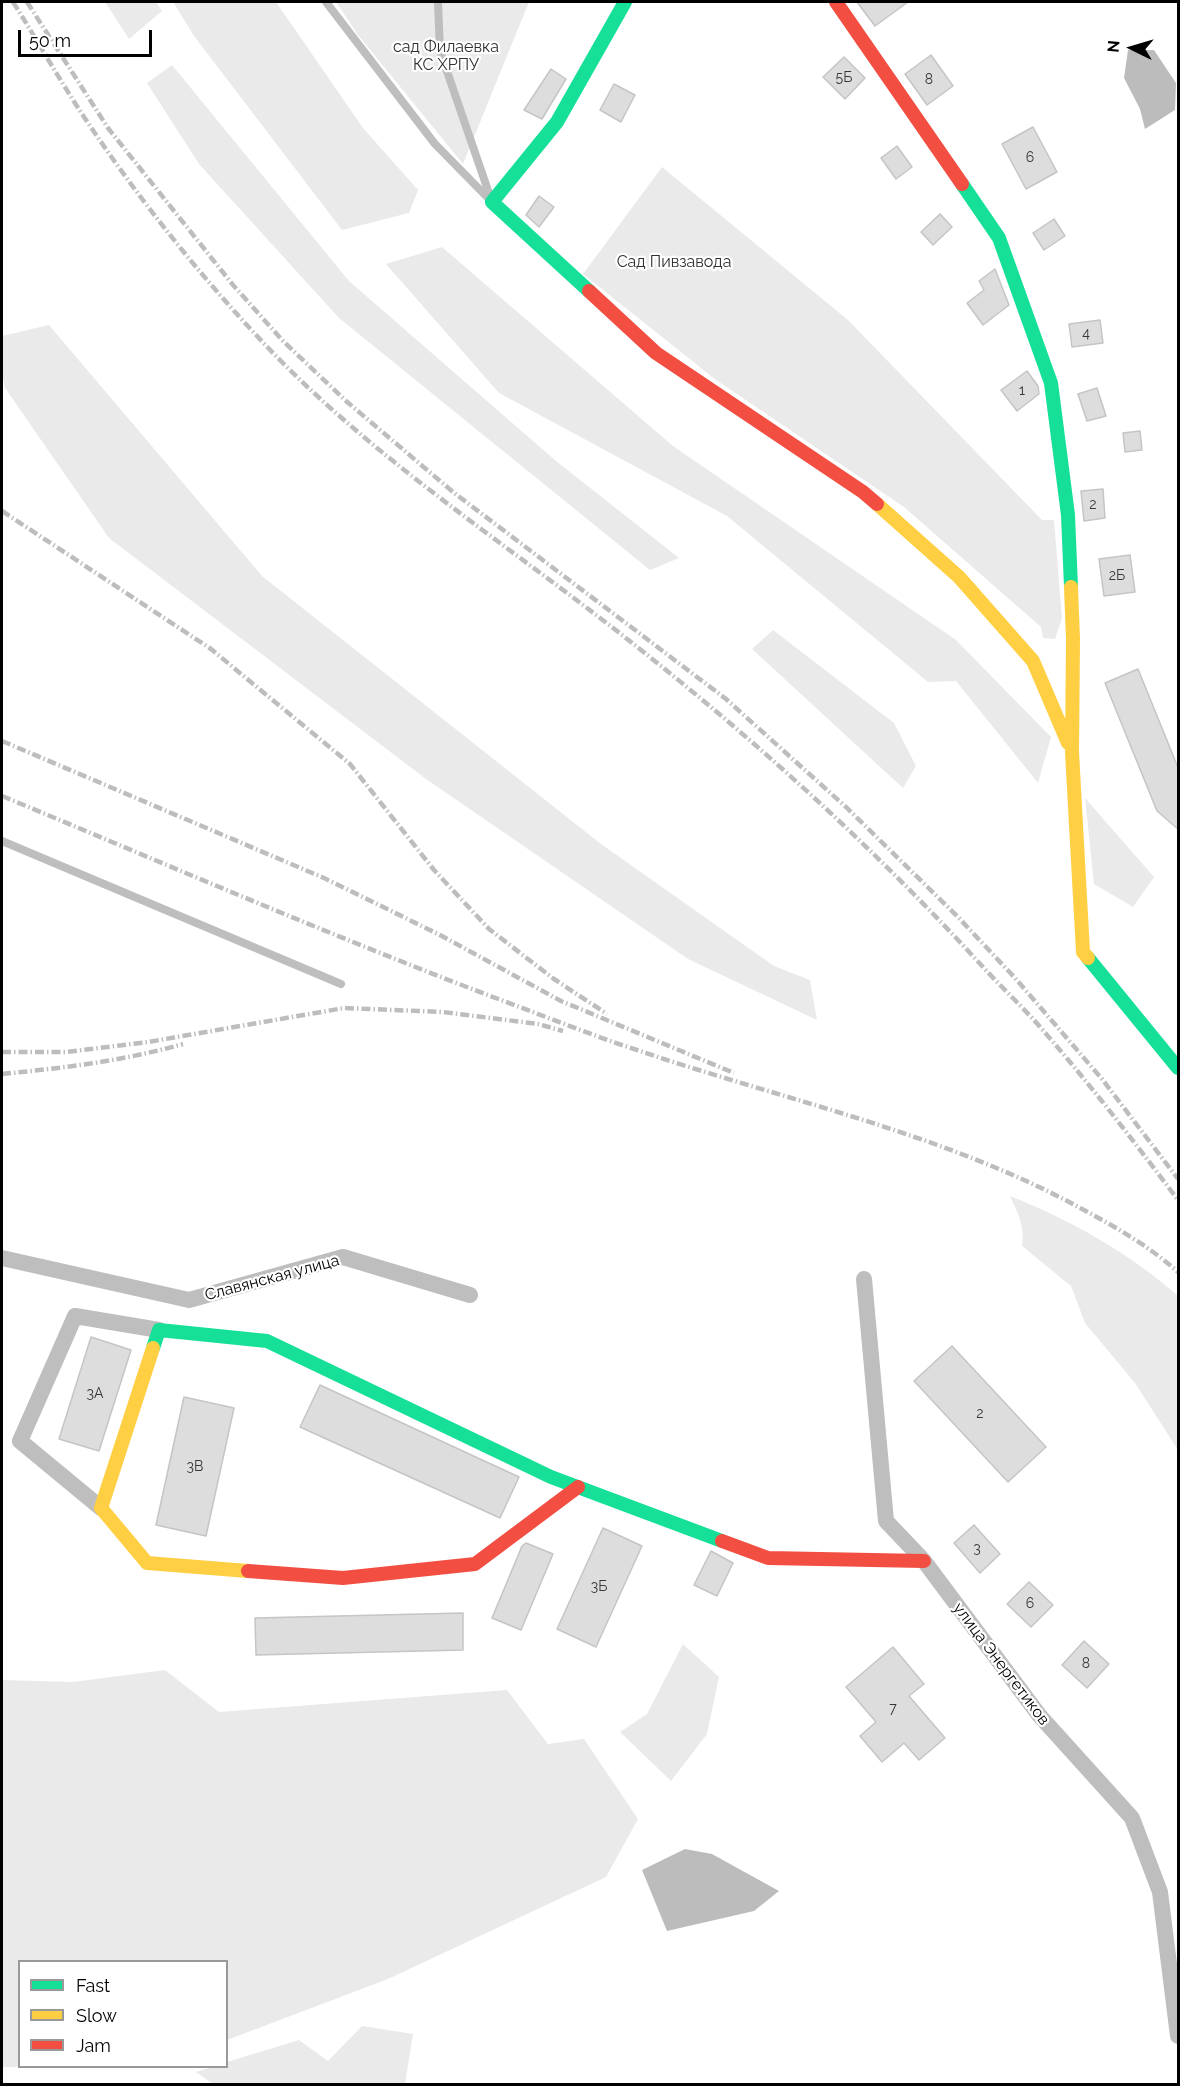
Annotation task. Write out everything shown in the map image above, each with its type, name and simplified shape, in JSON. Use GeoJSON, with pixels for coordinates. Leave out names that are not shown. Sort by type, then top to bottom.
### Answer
{"type":"FeatureCollection","features":[{"type":"Feature","properties":{"kind":"street"},"geometry":{"type":"LineString","coordinates":[[625,2],[557,122],[492,202],[657,353],[863,492],[959,577],[1033,662],[1072,752]]}},
{"type":"Feature","properties":{"kind":"street"},"geometry":{"type":"LineString","coordinates":[[836,2],[999,238],[1051,383],[1068,515],[1073,639],[1072,752],[1083,952],[1179,1068]]}},
{"type":"Feature","properties":{"kind":"street","name":"Славянская улица"},"geometry":{"type":"LineString","coordinates":[[2,1257],[189,1300],[343,1257],[470,1295]]}},
{"type":"Feature","properties":{"kind":"street","name":"улица Энергетиков"},"geometry":{"type":"LineString","coordinates":[[864,1279],[886,1521],[924,1562],[1039,1715],[1132,1818],[1160,1892],[1179,2036]]}},
{"type":"Feature","properties":{"kind":"street"},"geometry":{"type":"LineString","coordinates":[[578,1487],[476,1564],[343,1578],[147,1563],[101,1508],[20,1441],[75,1316],[159,1330],[267,1341],[551,1477],[578,1487],[768,1558],[924,1562]]}},
{"type":"Feature","properties":{"kind":"street"},"geometry":{"type":"LineString","coordinates":[[101,1508],[159,1330]]}},
{"type":"Feature","properties":{"kind":"lane"},"geometry":{"type":"LineString","coordinates":[[326,2],[435,144],[492,202]]}},
{"type":"Feature","properties":{"kind":"lane"},"geometry":{"type":"LineString","coordinates":[[438,2],[440,51],[492,202]]}},
{"type":"Feature","properties":{"kind":"lane"},"geometry":{"type":"LineString","coordinates":[[2,841],[341,984]]}},
{"type":"Feature","properties":{"kind":"green space"},"geometry":{"type":"Polygon","coordinates":[[[105,2],[156,2],[162,11],[129,39],[105,2]]]}},
{"type":"Feature","properties":{"kind":"green space"},"geometry":{"type":"Polygon","coordinates":[[[173,2],[276,2],[363,128],[418,190],[409,213],[342,230],[194,36],[173,2]]]}},
{"type":"Feature","properties":{"kind":"green space","name":"сад Филаевка КС ХРПУ"},"geometry":{"type":"Polygon","coordinates":[[[336,2],[529,2],[463,164],[358,35],[336,2]]]}},
{"type":"Feature","properties":{"kind":"green space"},"geometry":{"type":"Polygon","coordinates":[[[172,65],[349,281],[556,461],[679,558],[650,570],[339,318],[199,164],[147,83],[172,65]]]}},
{"type":"Feature","properties":{"kind":"green space","name":"Сад Пивзавода"},"geometry":{"type":"Polygon","coordinates":[[[662,167],[848,320],[1042,520],[1054,520],[1062,618],[1055,639],[1043,638],[1041,627],[904,507],[716,380],[583,274],[662,167]]]}},
{"type":"Feature","properties":{"kind":"green space"},"geometry":{"type":"Polygon","coordinates":[[[442,247],[673,446],[956,640],[1051,737],[1038,783],[956,681],[928,682],[727,516],[499,393],[386,264],[442,247]]]}},
{"type":"Feature","properties":{"kind":"green space"},"geometry":{"type":"Polygon","coordinates":[[[49,325],[262,576],[601,844],[774,966],[810,980],[817,1020],[688,959],[426,779],[109,538],[5,388],[2,373],[2,336],[49,325]]]}},
{"type":"Feature","properties":{"kind":"green space"},"geometry":{"type":"Polygon","coordinates":[[[773,630],[894,723],[916,766],[903,788],[752,649],[773,630]]]}},
{"type":"Feature","properties":{"kind":"green space"},"geometry":{"type":"Polygon","coordinates":[[[1085,798],[1154,877],[1133,907],[1094,884],[1085,798]]]}},
{"type":"Feature","properties":{"kind":"green space"},"geometry":{"type":"Polygon","coordinates":[[[1010,1196],[1033,1205],[1098,1239],[1140,1266],[1178,1296],[1178,1450],[1135,1383],[1085,1323],[1071,1286],[1022,1246],[1022,1226],[1010,1196]]]}},
{"type":"Feature","properties":{"kind":"green space"},"geometry":{"type":"Polygon","coordinates":[[[683,1644],[719,1677],[707,1734],[671,1781],[620,1732],[647,1714],[683,1644]]]}},
{"type":"Feature","properties":{"kind":"green space"},"geometry":{"type":"Polygon","coordinates":[[[165,1670],[219,1712],[507,1690],[548,1744],[584,1739],[638,1819],[606,1877],[388,1979],[228,2040],[228,1960],[18,1960],[18,2067],[2,2067],[2,1680],[73,1682],[165,1670]]]}},
{"type":"Feature","properties":{"kind":"green space"},"geometry":{"type":"Polygon","coordinates":[[[362,2026],[413,2034],[405,2084],[213,2084],[196,2072],[209,2068],[228,2068],[228,2062],[299,2040],[328,2061],[362,2026]]]}},
{"type":"Feature","properties":{"kind":"shaded area"},"geometry":{"type":"Polygon","coordinates":[[[1128,50],[1154,50],[1176,83],[1175,110],[1145,129],[1140,109],[1124,78],[1128,50]]]}},
{"type":"Feature","properties":{"kind":"shaded area"},"geometry":{"type":"Polygon","coordinates":[[[685,1849],[712,1854],[779,1891],[754,1911],[667,1931],[642,1870],[685,1849]]]}},
{"type":"Feature","properties":{"kind":"building"},"geometry":{"type":"Polygon","coordinates":[[[857,2],[908,2],[875,26],[857,2]]]}},
{"type":"Feature","properties":{"kind":"building"},"geometry":{"type":"Polygon","coordinates":[[[931,55],[953,86],[927,105],[905,74],[931,55]]]}},
{"type":"Feature","properties":{"kind":"building"},"geometry":{"type":"Polygon","coordinates":[[[844,57],[865,78],[845,99],[823,77],[844,57]]]}},
{"type":"Feature","properties":{"kind":"building"},"geometry":{"type":"Polygon","coordinates":[[[551,69],[566,79],[542,119],[524,110],[551,69]]]}},
{"type":"Feature","properties":{"kind":"building"},"geometry":{"type":"Polygon","coordinates":[[[614,84],[635,95],[621,122],[600,110],[614,84]]]}},
{"type":"Feature","properties":{"kind":"building"},"geometry":{"type":"Polygon","coordinates":[[[1033,127],[1057,172],[1026,189],[1002,144],[1033,127]]]}},
{"type":"Feature","properties":{"kind":"building"},"geometry":{"type":"Polygon","coordinates":[[[897,146],[912,167],[896,179],[881,158],[897,146]]]}},
{"type":"Feature","properties":{"kind":"building"},"geometry":{"type":"Polygon","coordinates":[[[539,196],[554,207],[539,227],[526,215],[539,196]]]}},
{"type":"Feature","properties":{"kind":"building"},"geometry":{"type":"Polygon","coordinates":[[[940,214],[952,227],[933,245],[921,232],[940,214]]]}},
{"type":"Feature","properties":{"kind":"building"},"geometry":{"type":"Polygon","coordinates":[[[1054,219],[1065,236],[1044,250],[1033,233],[1054,219]]]}},
{"type":"Feature","properties":{"kind":"building"},"geometry":{"type":"Polygon","coordinates":[[[995,269],[1009,305],[983,325],[967,303],[984,290],[979,281],[995,269]]]}},
{"type":"Feature","properties":{"kind":"building"},"geometry":{"type":"Polygon","coordinates":[[[1100,320],[1103,343],[1072,347],[1069,324],[1100,320]]]}},
{"type":"Feature","properties":{"kind":"building"},"geometry":{"type":"Polygon","coordinates":[[[1027,371],[1038,386],[1039,394],[1017,411],[1001,390],[1027,371]]]}},
{"type":"Feature","properties":{"kind":"building"},"geometry":{"type":"Polygon","coordinates":[[[1097,388],[1106,416],[1087,421],[1078,394],[1097,388]]]}},
{"type":"Feature","properties":{"kind":"building"},"geometry":{"type":"Polygon","coordinates":[[[1140,431],[1142,450],[1125,452],[1123,433],[1140,431]]]}},
{"type":"Feature","properties":{"kind":"building"},"geometry":{"type":"Polygon","coordinates":[[[1103,489],[1105,518],[1084,521],[1081,491],[1103,489]]]}},
{"type":"Feature","properties":{"kind":"building"},"geometry":{"type":"Polygon","coordinates":[[[1130,555],[1135,592],[1104,596],[1099,559],[1130,555]]]}},
{"type":"Feature","properties":{"kind":"building"},"geometry":{"type":"Polygon","coordinates":[[[1138,669],[1179,770],[1179,830],[1157,811],[1105,683],[1138,669]]]}},
{"type":"Feature","properties":{"kind":"building"},"geometry":{"type":"Polygon","coordinates":[[[91,1337],[131,1350],[99,1451],[59,1439],[91,1337]]]}},
{"type":"Feature","properties":{"kind":"building"},"geometry":{"type":"Polygon","coordinates":[[[952,1346],[1046,1447],[1008,1482],[914,1381],[952,1346]]]}},
{"type":"Feature","properties":{"kind":"building"},"geometry":{"type":"Polygon","coordinates":[[[320,1385],[519,1477],[500,1518],[300,1427],[320,1385]]]}},
{"type":"Feature","properties":{"kind":"building"},"geometry":{"type":"Polygon","coordinates":[[[184,1397],[234,1408],[206,1536],[156,1525],[184,1397]]]}},
{"type":"Feature","properties":{"kind":"building"},"geometry":{"type":"Polygon","coordinates":[[[974,1525],[1000,1554],[980,1573],[954,1543],[974,1525]]]}},
{"type":"Feature","properties":{"kind":"building"},"geometry":{"type":"Polygon","coordinates":[[[603,1528],[642,1546],[596,1647],[557,1629],[603,1528]]]}},
{"type":"Feature","properties":{"kind":"building"},"geometry":{"type":"Polygon","coordinates":[[[526,1543],[553,1554],[521,1630],[492,1618],[522,1546],[526,1543]]]}},
{"type":"Feature","properties":{"kind":"building"},"geometry":{"type":"Polygon","coordinates":[[[711,1551],[733,1563],[717,1596],[694,1585],[711,1551]]]}},
{"type":"Feature","properties":{"kind":"building"},"geometry":{"type":"Polygon","coordinates":[[[1029,1582],[1053,1605],[1031,1627],[1007,1604],[1029,1582]]]}},
{"type":"Feature","properties":{"kind":"building"},"geometry":{"type":"Polygon","coordinates":[[[463,1613],[463,1650],[256,1655],[255,1618],[463,1613]]]}},
{"type":"Feature","properties":{"kind":"building"},"geometry":{"type":"Polygon","coordinates":[[[1084,1641],[1109,1664],[1087,1688],[1062,1665],[1084,1641]]]}},
{"type":"Feature","properties":{"kind":"building"},"geometry":{"type":"Polygon","coordinates":[[[893,1647],[924,1684],[909,1696],[945,1738],[919,1760],[904,1743],[882,1762],[860,1736],[876,1722],[846,1687],[893,1647]]]}},
{"type":"Feature","properties":{"kind":"railway"},"geometry":{"type":"LineString","coordinates":[[13,2],[75,103],[127,179],[198,269],[274,354],[316,395],[404,470],[590,610],[728,721],[859,840],[943,924],[1039,1026],[1098,1096],[1178,1200]]}},
{"type":"Feature","properties":{"kind":"railway"},"geometry":{"type":"LineString","coordinates":[[27,2],[108,128],[233,285],[283,341],[346,401],[453,492],[726,699],[846,807],[957,916],[1015,978],[1102,1079],[1178,1179]]}},
{"type":"Feature","properties":{"kind":"railway"},"geometry":{"type":"LineString","coordinates":[[2,511],[211,649],[350,764],[434,870],[489,929],[554,979],[607,1014]]}},
{"type":"Feature","properties":{"kind":"railway"},"geometry":{"type":"LineString","coordinates":[[2,741],[324,878],[440,935],[561,1001],[734,1073]]}},
{"type":"Feature","properties":{"kind":"railway"},"geometry":{"type":"LineString","coordinates":[[2,796],[323,930],[577,1029],[693,1068],[864,1120],[976,1160],[1030,1183],[1095,1216],[1144,1246],[1178,1272]]}},
{"type":"Feature","properties":{"kind":"railway"},"geometry":{"type":"LineString","coordinates":[[2,1052],[66,1052],[148,1042],[344,1008],[443,1012],[538,1024],[563,1031]]}},
{"type":"Feature","properties":{"kind":"railway"},"geometry":{"type":"LineString","coordinates":[[2,1074],[93,1063],[183,1044]]}},
{"type":"Feature","properties":{"kind":"traffic: fast"},"geometry":{"type":"LineString","coordinates":[[589,291],[492,202],[557,122],[625,2]]}},
{"type":"Feature","properties":{"kind":"traffic: fast"},"geometry":{"type":"LineString","coordinates":[[962,184],[999,238],[1051,383],[1068,515],[1071,587]]}},
{"type":"Feature","properties":{"kind":"traffic: fast"},"geometry":{"type":"LineString","coordinates":[[1088,958],[1178,1068]]}},
{"type":"Feature","properties":{"kind":"traffic: fast"},"geometry":{"type":"LineString","coordinates":[[153,1348],[159,1330],[267,1341],[551,1477],[722,1541]]}},
{"type":"Feature","properties":{"kind":"traffic: slow"},"geometry":{"type":"LineString","coordinates":[[877,504],[959,577],[1033,661],[1068,743]]}},
{"type":"Feature","properties":{"kind":"traffic: slow"},"geometry":{"type":"LineString","coordinates":[[1071,587],[1072,752],[1083,952],[1088,958]]}},
{"type":"Feature","properties":{"kind":"traffic: slow"},"geometry":{"type":"LineString","coordinates":[[153,1348],[101,1508],[147,1563],[248,1571]]}},
{"type":"Feature","properties":{"kind":"traffic: jam"},"geometry":{"type":"LineString","coordinates":[[836,2],[962,184]]}},
{"type":"Feature","properties":{"kind":"traffic: jam"},"geometry":{"type":"LineString","coordinates":[[589,291],[656,353],[863,492],[877,504]]}},
{"type":"Feature","properties":{"kind":"traffic: jam"},"geometry":{"type":"LineString","coordinates":[[248,1571],[343,1578],[475,1564],[578,1487]]}},
{"type":"Feature","properties":{"kind":"traffic: jam"},"geometry":{"type":"LineString","coordinates":[[722,1541],[768,1558],[924,1561]]}}]}
